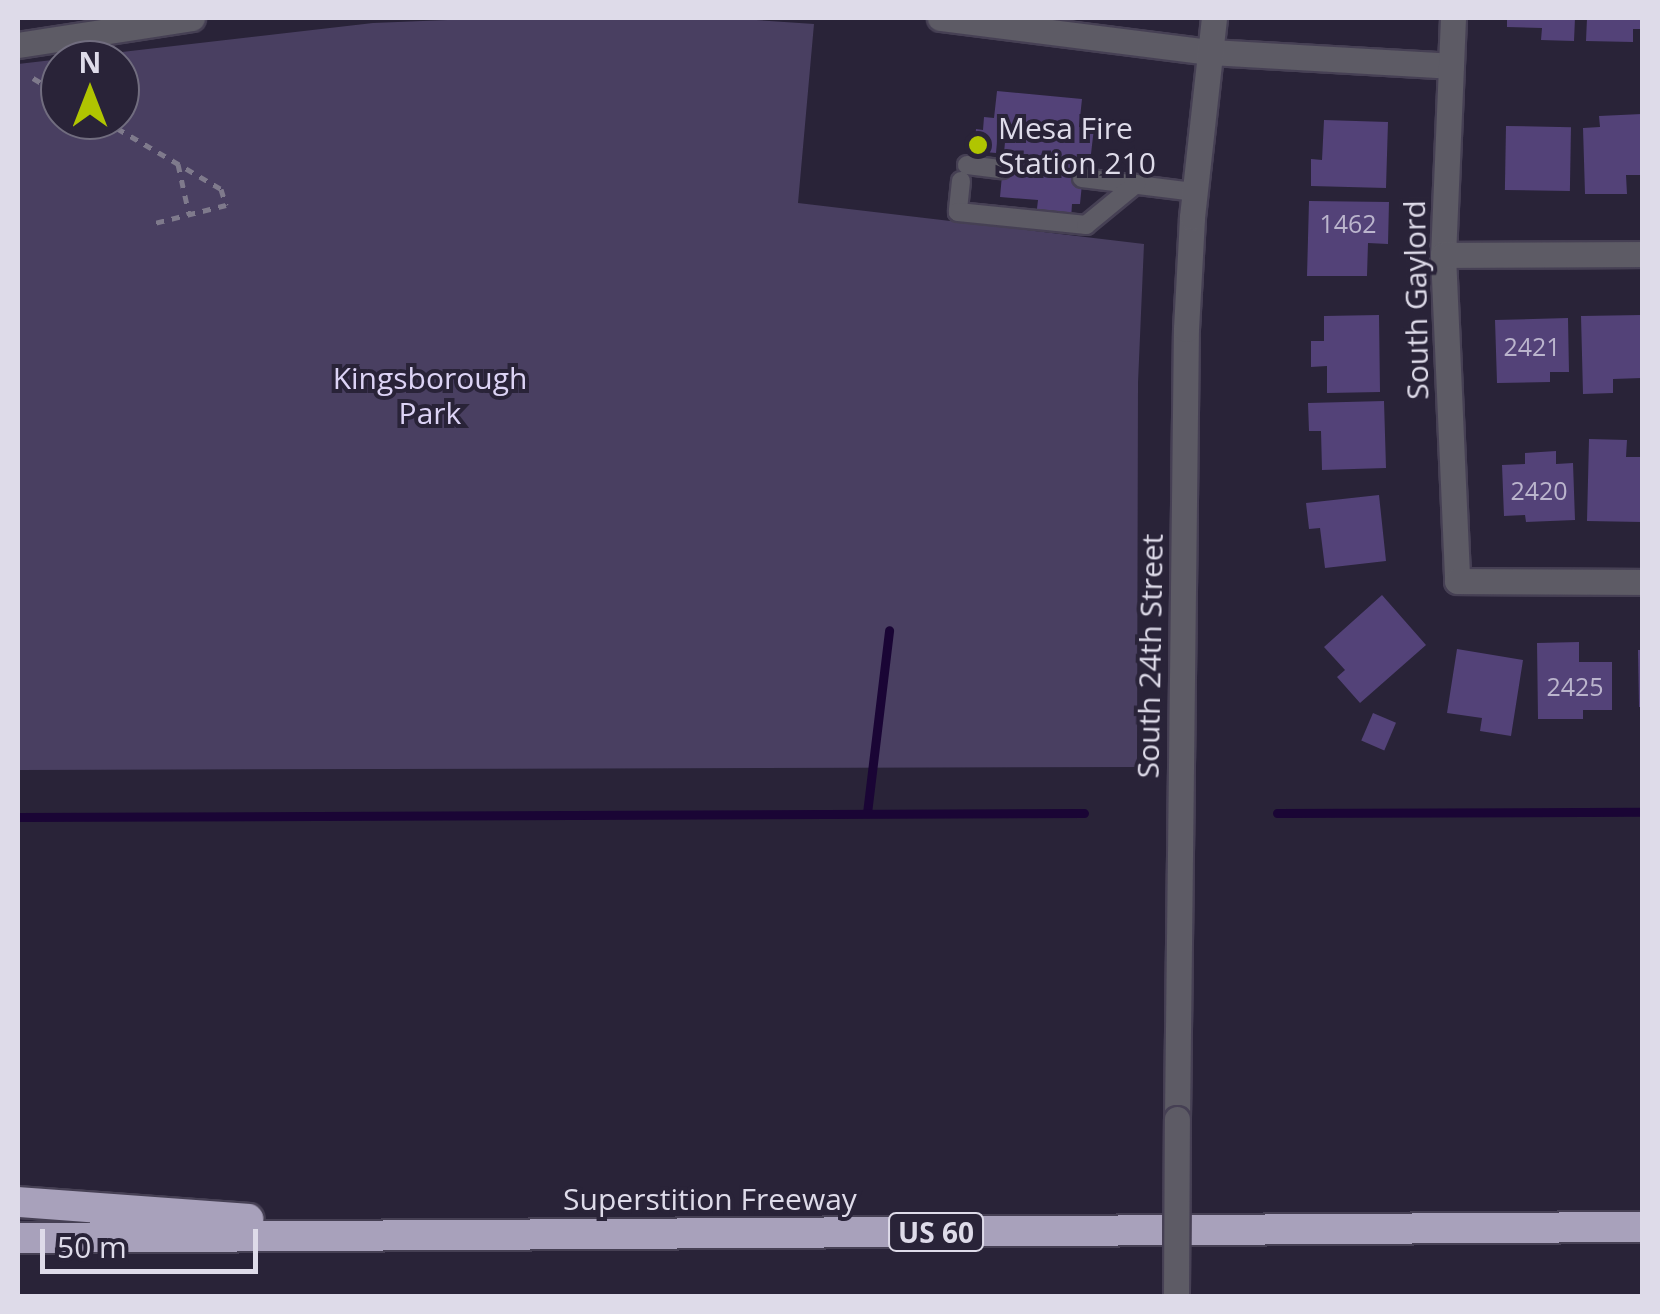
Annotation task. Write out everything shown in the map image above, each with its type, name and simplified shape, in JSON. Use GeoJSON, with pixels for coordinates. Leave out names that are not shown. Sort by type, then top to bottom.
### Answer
{"type":"FeatureCollection","features":[{"type":"Feature","properties":{"kind":"highway"},"geometry":{"type":"LineString","coordinates":[[18,1202],[470,1236]]}},
{"type":"Feature","properties":{"kind":"highway","name":"Superstition Freeway"},"geometry":{"type":"LineString","coordinates":[[18,1238],[1642,1227]]}},
{"type":"Feature","properties":{"kind":"street"},"geometry":{"type":"LineString","coordinates":[[18,45],[192,18]]}},
{"type":"Feature","properties":{"kind":"street"},"geometry":{"type":"LineString","coordinates":[[940,18],[1210,52],[1452,66]]}},
{"type":"Feature","properties":{"kind":"street","name":"South 24th Street"},"geometry":{"type":"LineString","coordinates":[[1176,1296],[1186,329],[1195,192],[1214,18]]}},
{"type":"Feature","properties":{"kind":"street","name":"South Gaylord"},"geometry":{"type":"LineString","coordinates":[[1453,18],[1444,255],[1457,581],[1642,582]]}},
{"type":"Feature","properties":{"kind":"street"},"geometry":{"type":"LineString","coordinates":[[1444,255],[1642,254]]}},
{"type":"Feature","properties":{"kind":"lane"},"geometry":{"type":"LineString","coordinates":[[1002,170],[964,173],[958,212],[1086,225],[1136,184]]}},
{"type":"Feature","properties":{"kind":"lane"},"geometry":{"type":"LineString","coordinates":[[1082,178],[1195,192]]}},
{"type":"Feature","properties":{"kind":"path"},"geometry":{"type":"LineString","coordinates":[[33,78],[40,82]]}},
{"type":"Feature","properties":{"kind":"path"},"geometry":{"type":"LineString","coordinates":[[139,140],[221,189],[226,205],[155,223]]}},
{"type":"Feature","properties":{"kind":"path"},"geometry":{"type":"LineString","coordinates":[[177,161],[190,214]]}},
{"type":"Feature","properties":{"kind":"green space","name":"Kingsborough Park"},"geometry":{"type":"Polygon","coordinates":[[[497,18],[726,18],[814,24],[798,203],[1144,244],[1138,383],[1137,767],[18,770],[18,64],[40,61],[40,140],[140,140],[140,50],[373,23],[497,18]]]}},
{"type":"Feature","properties":{"kind":"building"},"geometry":{"type":"Polygon","coordinates":[[[1507,18],[1575,18],[1574,41],[1541,40],[1542,28],[1507,27],[1507,18]]]}},
{"type":"Feature","properties":{"kind":"building"},"geometry":{"type":"Polygon","coordinates":[[[1587,18],[1642,18],[1642,29],[1633,29],[1633,42],[1586,41],[1587,18]]]}},
{"type":"Feature","properties":{"kind":"building"},"geometry":{"type":"Polygon","coordinates":[[[997,91],[1082,99],[1079,127],[1094,128],[1091,154],[1085,154],[1080,204],[1072,204],[1071,220],[1036,217],[1038,200],[1000,197],[1005,142],[997,142],[996,153],[974,151],[976,129],[983,130],[984,117],[994,118],[997,91]]]}},
{"type":"Feature","properties":{"kind":"building"},"geometry":{"type":"Polygon","coordinates":[[[1642,114],[1642,175],[1626,175],[1627,194],[1585,194],[1583,128],[1600,127],[1599,116],[1642,114]]]}},
{"type":"Feature","properties":{"kind":"building"},"geometry":{"type":"Polygon","coordinates":[[[1324,120],[1388,122],[1386,188],[1311,186],[1311,159],[1322,160],[1324,120]]]}},
{"type":"Feature","properties":{"kind":"building"},"geometry":{"type":"Polygon","coordinates":[[[1506,126],[1571,127],[1570,191],[1505,190],[1506,126]]]}},
{"type":"Feature","properties":{"kind":"building"},"geometry":{"type":"Polygon","coordinates":[[[1309,201],[1389,202],[1388,244],[1368,243],[1367,276],[1307,276],[1309,201]]]}},
{"type":"Feature","properties":{"kind":"building"},"geometry":{"type":"Polygon","coordinates":[[[1379,315],[1380,392],[1327,393],[1327,366],[1311,367],[1311,341],[1324,341],[1324,316],[1379,315]]]}},
{"type":"Feature","properties":{"kind":"building"},"geometry":{"type":"Polygon","coordinates":[[[1642,315],[1642,378],[1613,379],[1613,393],[1583,394],[1581,316],[1642,315]]]}},
{"type":"Feature","properties":{"kind":"building"},"geometry":{"type":"Polygon","coordinates":[[[1568,318],[1569,372],[1550,372],[1550,382],[1497,383],[1495,320],[1568,318]]]}},
{"type":"Feature","properties":{"kind":"building"},"geometry":{"type":"Polygon","coordinates":[[[1384,401],[1386,468],[1322,470],[1321,431],[1309,431],[1308,403],[1384,401]]]}},
{"type":"Feature","properties":{"kind":"building"},"geometry":{"type":"Polygon","coordinates":[[[1589,439],[1627,440],[1626,457],[1642,457],[1642,522],[1587,521],[1589,439]]]}},
{"type":"Feature","properties":{"kind":"building"},"geometry":{"type":"Polygon","coordinates":[[[1556,451],[1556,464],[1573,463],[1575,520],[1526,522],[1525,515],[1504,516],[1502,465],[1525,464],[1525,453],[1556,451]]]}},
{"type":"Feature","properties":{"kind":"building"},"geometry":{"type":"Polygon","coordinates":[[[1379,495],[1386,561],[1325,568],[1320,528],[1309,529],[1306,503],[1379,495]]]}},
{"type":"Feature","properties":{"kind":"building"},"geometry":{"type":"Polygon","coordinates":[[[1382,595],[1426,645],[1360,703],[1337,677],[1345,670],[1324,647],[1382,595]]]}},
{"type":"Feature","properties":{"kind":"building"},"geometry":{"type":"Polygon","coordinates":[[[1579,642],[1579,662],[1612,662],[1612,710],[1583,710],[1583,719],[1538,719],[1537,643],[1579,642]]]}},
{"type":"Feature","properties":{"kind":"building"},"geometry":{"type":"Polygon","coordinates":[[[1457,649],[1523,660],[1511,736],[1480,731],[1482,718],[1447,713],[1457,649]]]}},
{"type":"Feature","properties":{"kind":"building"},"geometry":{"type":"Polygon","coordinates":[[[1638,650],[1642,650],[1642,707],[1639,707],[1638,650]]]}},
{"type":"Feature","properties":{"kind":"building"},"geometry":{"type":"Polygon","coordinates":[[[1373,713],[1396,723],[1384,750],[1361,741],[1373,713]]]}},
{"type":"Feature","properties":{"kind":"waterway"},"geometry":{"type":"LineString","coordinates":[[867,813],[889,630]]}},
{"type":"Feature","properties":{"kind":"waterway"},"geometry":{"type":"LineString","coordinates":[[1277,813],[1642,812]]}},
{"type":"Feature","properties":{"kind":"waterway"},"geometry":{"type":"LineString","coordinates":[[18,817],[1084,813]]}},
{"type":"Feature","properties":{"kind":"place","name":"Mesa Fire Station 210"},"geometry":{"type":"Point","coordinates":[978,145]}}]}
